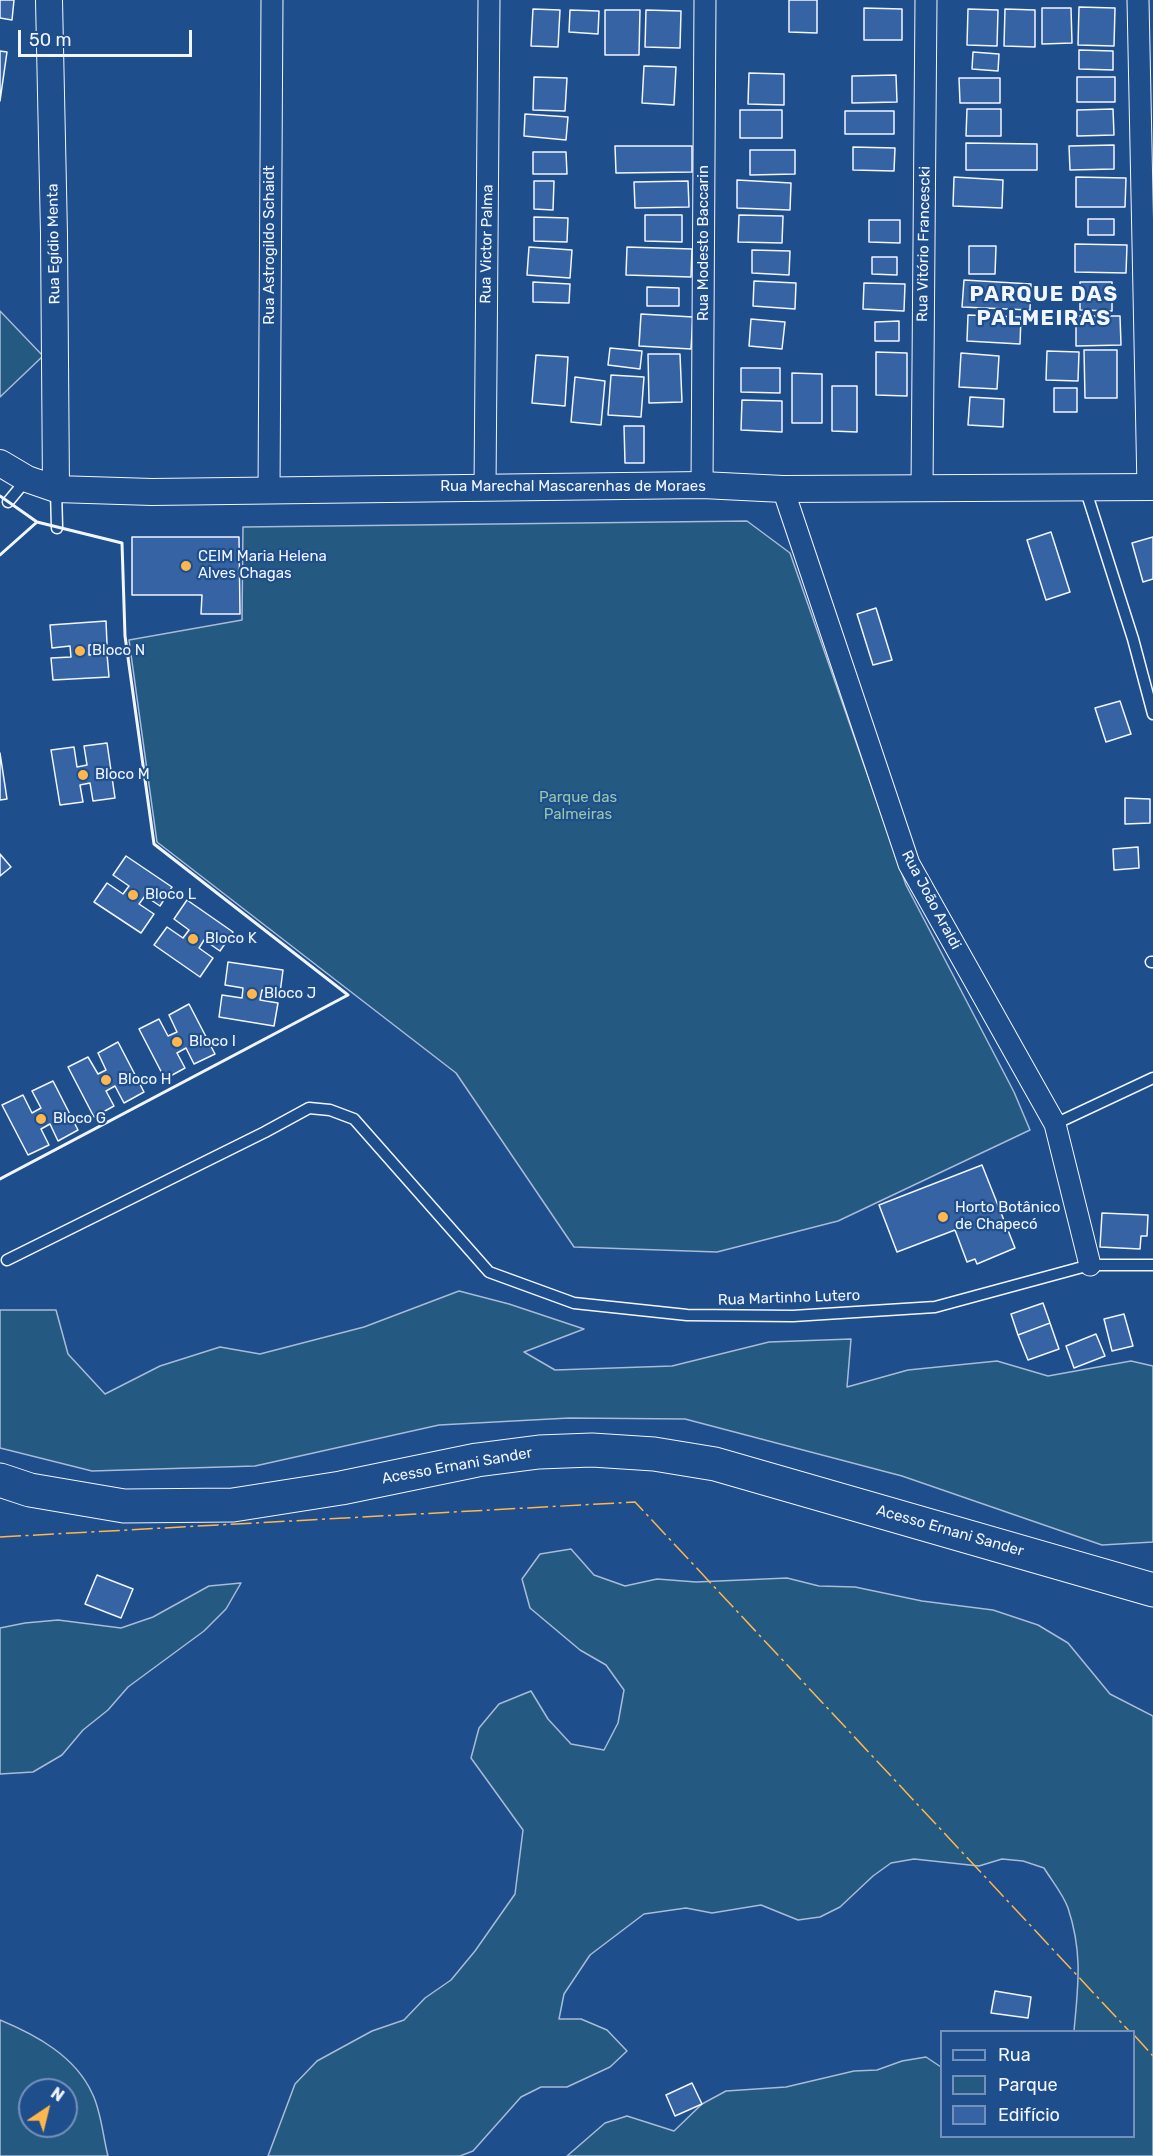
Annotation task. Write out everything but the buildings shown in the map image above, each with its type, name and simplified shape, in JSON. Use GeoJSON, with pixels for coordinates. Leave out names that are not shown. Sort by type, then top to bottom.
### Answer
{"type":"FeatureCollection","features":[{"type":"Feature","properties":{"kind":"highway","name":"Acesso Ernani Sander"},"geometry":{"type":"LineString","coordinates":[[0,1480],[30,1490],[124,1506],[233,1504],[341,1488],[477,1460],[539,1452],[592,1450],[654,1454],[715,1464],[1153,1590]]}},
{"type":"Feature","properties":{"kind":"street","name":"Rua Egídio Menta"},"geometry":{"type":"LineString","coordinates":[[49,0],[56,489]]}},
{"type":"Feature","properties":{"kind":"street","name":"Rua Astrogildo Schaidt"},"geometry":{"type":"LineString","coordinates":[[268,491],[272,0]]}},
{"type":"Feature","properties":{"kind":"street","name":"Rua Victor Palma"},"geometry":{"type":"LineString","coordinates":[[485,488],[489,0]]}},
{"type":"Feature","properties":{"kind":"street","name":"Rua Modesto Baccarin"},"geometry":{"type":"LineString","coordinates":[[702,485],[705,0]]}},
{"type":"Feature","properties":{"kind":"street","name":"Rua Vitório Francescki"},"geometry":{"type":"LineString","coordinates":[[922,487],[926,0]]}},
{"type":"Feature","properties":{"kind":"street"},"geometry":{"type":"LineString","coordinates":[[1138,0],[1151,488]]}},
{"type":"Feature","properties":{"kind":"street","name":"Rua Marechal Mascarenhas de Moraes"},"geometry":{"type":"LineString","coordinates":[[0,463],[27,480],[56,489],[152,492],[702,485],[783,489],[1151,488]]}},
{"type":"Feature","properties":{"kind":"street","name":"Rua João Araldi"},"geometry":{"type":"LineString","coordinates":[[783,489],[909,864],[1055,1124],[1090,1265]]}},
{"type":"Feature","properties":{"kind":"lane"},"geometry":{"type":"LineString","coordinates":[[8,502],[27,480]]}},
{"type":"Feature","properties":{"kind":"lane"},"geometry":{"type":"LineString","coordinates":[[1085,488],[1133,639],[1153,714]]}},
{"type":"Feature","properties":{"kind":"lane"},"geometry":{"type":"LineString","coordinates":[[56,489],[57,528]]}},
{"type":"Feature","properties":{"kind":"lane"},"geometry":{"type":"LineString","coordinates":[[1055,1124],[1153,1078]]}},
{"type":"Feature","properties":{"kind":"lane","name":"Rua Martinho Lutero"},"geometry":{"type":"LineString","coordinates":[[7,1260],[309,1108],[330,1110],[354,1119],[489,1272],[574,1303],[687,1315],[793,1316],[935,1307],[1090,1265],[1153,1265]]}},
{"type":"Feature","properties":{"kind":"green space"},"geometry":{"type":"Polygon","coordinates":[[[0,311],[43,356],[0,397],[0,311]]]}},
{"type":"Feature","properties":{"kind":"green space","name":"Parque das Palmeiras"},"geometry":{"type":"Polygon","coordinates":[[[747,521],[790,553],[906,885],[1014,1092],[1030,1130],[838,1221],[717,1252],[574,1247],[456,1073],[157,842],[129,640],[242,620],[243,527],[747,521]]]}},
{"type":"Feature","properties":{"kind":"green space"},"geometry":{"type":"Polygon","coordinates":[[[459,1291],[509,1304],[584,1329],[524,1352],[555,1370],[672,1366],[769,1342],[851,1339],[847,1387],[908,1370],[997,1361],[1048,1376],[1131,1361],[1153,1366],[1153,1542],[1102,1545],[902,1476],[685,1419],[569,1418],[439,1425],[255,1466],[92,1471],[0,1448],[0,1310],[56,1310],[68,1354],[105,1394],[160,1366],[220,1347],[260,1354],[364,1327],[459,1291]]]}},
{"type":"Feature","properties":{"kind":"green space"},"geometry":{"type":"Polygon","coordinates":[[[571,1549],[594,1575],[625,1586],[657,1579],[696,1582],[787,1578],[819,1586],[855,1587],[922,1601],[993,1610],[1038,1625],[1068,1643],[1110,1694],[1153,1716],[1153,2156],[567,2156],[605,2123],[627,2116],[674,2131],[702,2104],[726,2091],[786,2087],[854,2071],[877,2070],[902,2061],[926,2057],[940,2066],[940,2138],[1135,2138],[1135,2030],[1074,2030],[1078,1970],[1076,1940],[1066,1903],[1044,1868],[1023,1861],[1002,1859],[979,1866],[914,1859],[891,1863],[873,1876],[840,1907],[820,1917],[798,1920],[761,1905],[712,1913],[686,1908],[644,1914],[590,1955],[564,1994],[559,2019],[581,2019],[607,2030],[627,2051],[610,2067],[567,2087],[541,2087],[521,2097],[473,2151],[460,2156],[268,2156],[295,2084],[317,2061],[372,2031],[404,2020],[425,1998],[451,1980],[475,1951],[515,1894],[523,1830],[471,1758],[479,1728],[499,1704],[531,1691],[548,1719],[571,1744],[604,1750],[618,1723],[624,1690],[606,1665],[580,1650],[530,1608],[522,1579],[540,1554],[571,1549]]]}},
{"type":"Feature","properties":{"kind":"green space"},"geometry":{"type":"Polygon","coordinates":[[[241,1583],[226,1609],[204,1631],[128,1687],[108,1710],[83,1730],[62,1755],[33,1772],[0,1774],[0,1628],[58,1620],[121,1628],[153,1617],[209,1586],[241,1583]]]}},
{"type":"Feature","properties":{"kind":"green space"},"geometry":{"type":"Polygon","coordinates":[[[0,2020],[53,2048],[76,2068],[95,2100],[108,2156],[0,2156],[0,2020]]]}},
{"type":"Feature","properties":{"kind":"wall"},"geometry":{"type":"LineString","coordinates":[[0,496],[36,523]]}},
{"type":"Feature","properties":{"kind":"wall"},"geometry":{"type":"LineString","coordinates":[[0,555],[37,522],[122,543],[125,636],[154,844],[348,995],[0,1179]]}},
{"type":"Feature","properties":{"kind":"power"},"geometry":{"type":"LineString","coordinates":[[0,1537],[635,1502],[1128,2030]]}},
{"type":"Feature","properties":{"kind":"power"},"geometry":{"type":"LineString","coordinates":[[1135,2036],[1153,2056]]}},
{"type":"Feature","properties":{"kind":"place","name":"CEIM Maria Helena Alves Chagas"},"geometry":{"type":"Point","coordinates":[186,566]}},
{"type":"Feature","properties":{"kind":"place","name":"Bloco N"},"geometry":{"type":"Point","coordinates":[80,651]}},
{"type":"Feature","properties":{"kind":"place","name":"Bloco M"},"geometry":{"type":"Point","coordinates":[83,775]}},
{"type":"Feature","properties":{"kind":"place","name":"Bloco L"},"geometry":{"type":"Point","coordinates":[133,895]}},
{"type":"Feature","properties":{"kind":"place","name":"Bloco K"},"geometry":{"type":"Point","coordinates":[193,939]}},
{"type":"Feature","properties":{"kind":"place","name":"Bloco J"},"geometry":{"type":"Point","coordinates":[252,994]}},
{"type":"Feature","properties":{"kind":"place","name":"Bloco I"},"geometry":{"type":"Point","coordinates":[177,1042]}},
{"type":"Feature","properties":{"kind":"place","name":"Bloco H"},"geometry":{"type":"Point","coordinates":[106,1080]}},
{"type":"Feature","properties":{"kind":"place","name":"Bloco G"},"geometry":{"type":"Point","coordinates":[41,1119]}},
{"type":"Feature","properties":{"kind":"place","name":"Horto Botânico de Chapecó"},"geometry":{"type":"Point","coordinates":[943,1217]}},
{"type":"Feature","properties":{"kind":"district","name":"PARQUE DAS PALMEIRAS"},"geometry":{"type":"Point","coordinates":[1044,307]}}]}
